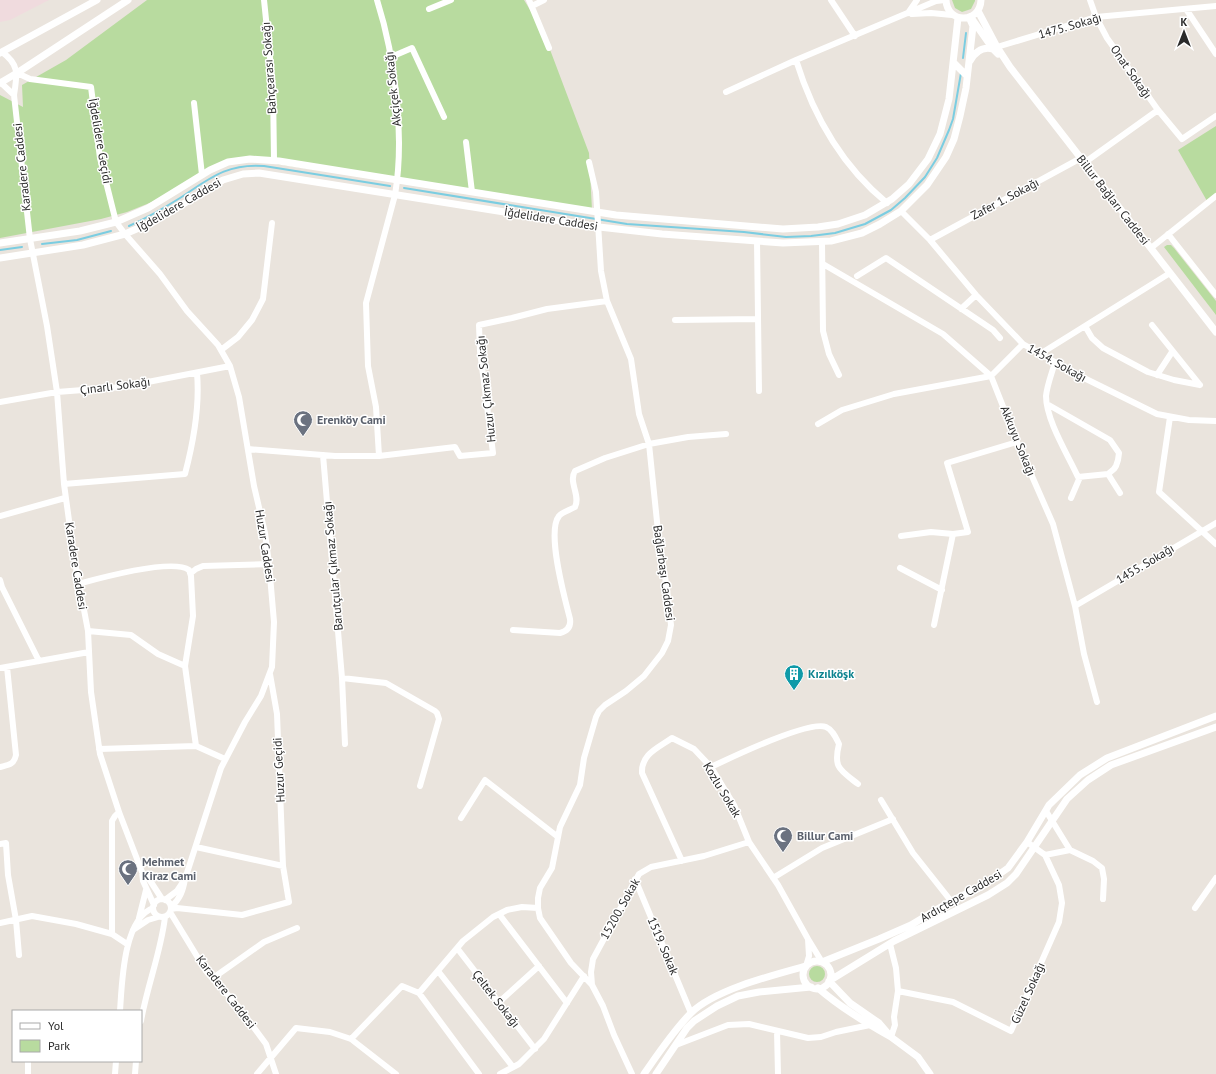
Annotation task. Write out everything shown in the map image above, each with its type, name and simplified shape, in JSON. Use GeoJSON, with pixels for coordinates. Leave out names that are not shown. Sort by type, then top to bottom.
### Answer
{"type":"FeatureCollection","features":[{"type":"Feature","properties":{"kind":"street"},"geometry":{"type":"LineString","coordinates":[[17,73],[11,60],[1,53],[97,0]]}},
{"type":"Feature","properties":{"kind":"street"},"geometry":{"type":"LineString","coordinates":[[14,95],[0,82],[17,73],[128,0]]}},
{"type":"Feature","properties":{"kind":"street","name":"Bahçearası Sokağı"},"geometry":{"type":"LineString","coordinates":[[264,0],[273,87],[274,160]]}},
{"type":"Feature","properties":{"kind":"street","name":"Akçiçek Sokağı"},"geometry":{"type":"LineString","coordinates":[[377,0],[391,57],[398,122],[397,180],[395,194],[366,303],[368,366],[376,407],[379,456]]}},
{"type":"Feature","properties":{"kind":"street"},"geometry":{"type":"LineString","coordinates":[[429,9],[451,0]]}},
{"type":"Feature","properties":{"kind":"street"},"geometry":{"type":"LineString","coordinates":[[529,0],[549,48]]}},
{"type":"Feature","properties":{"kind":"street"},"geometry":{"type":"LineString","coordinates":[[532,6],[544,0]]}},
{"type":"Feature","properties":{"kind":"street"},"geometry":{"type":"LineString","coordinates":[[831,0],[855,36]]}},
{"type":"Feature","properties":{"kind":"street"},"geometry":{"type":"LineString","coordinates":[[907,14],[917,0]]}},
{"type":"Feature","properties":{"kind":"street"},"geometry":{"type":"LineString","coordinates":[[726,92],[796,60],[936,1],[946,0],[948,9],[955,16]]}},
{"type":"Feature","properties":{"kind":"street","name":"Onat Sokağı"},"geometry":{"type":"LineString","coordinates":[[1090,0],[1096,17],[1107,38],[1158,110],[1182,139],[1216,116]]}},
{"type":"Feature","properties":{"kind":"street"},"geometry":{"type":"LineString","coordinates":[[970,17],[982,4]]}},
{"type":"Feature","properties":{"kind":"street"},"geometry":{"type":"LineString","coordinates":[[982,4],[995,48]]}},
{"type":"Feature","properties":{"kind":"street","name":"1475. Sokağı"},"geometry":{"type":"LineString","coordinates":[[995,48],[1096,17],[1216,6]]}},
{"type":"Feature","properties":{"kind":"street"},"geometry":{"type":"LineString","coordinates":[[1186,9],[1216,54]]}},
{"type":"Feature","properties":{"kind":"street"},"geometry":{"type":"LineString","coordinates":[[907,14],[931,13],[970,17],[995,48]]}},
{"type":"Feature","properties":{"kind":"street","name":"İğdelidere Caddesi"},"geometry":{"type":"LineString","coordinates":[[0,243],[80,230],[116,222],[152,206],[217,166],[228,162],[250,159],[274,160],[597,212],[663,219],[795,229],[828,226],[848,222],[865,216],[887,203],[901,192],[916,176],[933,150],[940,134],[951,85],[954,63],[955,16]]}},
{"type":"Feature","properties":{"kind":"street","name":"İğdelidere Caddesi"},"geometry":{"type":"LineString","coordinates":[[0,258],[83,245],[125,234],[159,219],[223,180],[243,174],[268,174],[598,227],[662,234],[783,243],[822,242],[841,239],[862,233],[901,211],[927,185],[946,157],[954,139],[968,76],[973,26],[970,17]]}},
{"type":"Feature","properties":{"kind":"street"},"geometry":{"type":"LineString","coordinates":[[391,57],[412,48],[444,117]]}},
{"type":"Feature","properties":{"kind":"street"},"geometry":{"type":"LineString","coordinates":[[969,65],[972,58],[981,49],[995,48]]}},
{"type":"Feature","properties":{"kind":"street","name":"Billur Bağları Caddesi"},"geometry":{"type":"LineString","coordinates":[[995,48],[1216,332]]}},
{"type":"Feature","properties":{"kind":"street"},"geometry":{"type":"LineString","coordinates":[[796,60],[811,101],[834,144],[860,178],[887,203]]}},
{"type":"Feature","properties":{"kind":"street"},"geometry":{"type":"LineString","coordinates":[[954,63],[968,76]]}},
{"type":"Feature","properties":{"kind":"street","name":"Karadere Caddesi"},"geometry":{"type":"LineString","coordinates":[[17,73],[14,95],[30,239],[47,326],[57,392],[65,498],[78,584],[88,631],[91,692],[99,749],[119,812],[142,872],[143,880],[153,906],[153,912],[167,912]]}},
{"type":"Feature","properties":{"kind":"street","name":"İğdelidere Geçidi"},"geometry":{"type":"LineString","coordinates":[[17,73],[30,79],[91,88],[100,158],[116,222]]}},
{"type":"Feature","properties":{"kind":"street"},"geometry":{"type":"LineString","coordinates":[[194,103],[202,175]]}},
{"type":"Feature","properties":{"kind":"street","name":"Zafer 1. Sokağı"},"geometry":{"type":"LineString","coordinates":[[930,240],[1082,160],[1158,110]]}},
{"type":"Feature","properties":{"kind":"street"},"geometry":{"type":"LineString","coordinates":[[466,142],[472,192]]}},
{"type":"Feature","properties":{"kind":"street","name":"Bağlarbaşı Caddesi"},"geometry":{"type":"LineString","coordinates":[[589,162],[596,192],[601,271],[607,300],[631,359],[639,414],[650,444],[658,542],[667,589],[671,625],[668,641],[662,653],[644,676],[626,691],[605,705],[596,717],[584,758],[580,785],[560,827],[552,868],[540,888],[538,908],[540,918],[571,963],[592,985],[603,1006],[617,1042],[632,1074]]}},
{"type":"Feature","properties":{"kind":"street"},"geometry":{"type":"LineString","coordinates":[[1151,248],[1216,196]]}},
{"type":"Feature","properties":{"kind":"street","name":"1454. Sokağı"},"geometry":{"type":"LineString","coordinates":[[901,211],[930,240],[976,295],[1023,344],[1078,375],[1157,414],[1189,420],[1216,421]]}},
{"type":"Feature","properties":{"kind":"street","name":"Huzur Caddesi"},"geometry":{"type":"LineString","coordinates":[[116,222],[160,274],[187,311],[218,345],[230,366],[239,397],[254,486],[265,533],[274,622],[272,667],[270,673],[261,696],[225,759],[216,780],[182,893],[178,901],[167,912]]}},
{"type":"Feature","properties":{"kind":"street"},"geometry":{"type":"LineString","coordinates":[[221,350],[238,337],[252,320],[263,299],[272,223]]}},
{"type":"Feature","properties":{"kind":"street"},"geometry":{"type":"LineString","coordinates":[[1168,234],[1216,295]]}},
{"type":"Feature","properties":{"kind":"street"},"geometry":{"type":"LineString","coordinates":[[757,241],[759,391]]}},
{"type":"Feature","properties":{"kind":"street"},"geometry":{"type":"LineString","coordinates":[[822,242],[823,331],[829,354],[839,375]]}},
{"type":"Feature","properties":{"kind":"street"},"geometry":{"type":"LineString","coordinates":[[857,276],[886,258],[993,330],[1000,338]]}},
{"type":"Feature","properties":{"kind":"street","name":"Akkuyu Sokağı"},"geometry":{"type":"LineString","coordinates":[[823,264],[943,334],[991,376],[1017,442],[1053,524],[1075,606],[1084,654],[1097,702]]}},
{"type":"Feature","properties":{"kind":"street"},"geometry":{"type":"LineString","coordinates":[[1040,354],[1170,273]]}},
{"type":"Feature","properties":{"kind":"street"},"geometry":{"type":"LineString","coordinates":[[961,309],[976,295]]}},
{"type":"Feature","properties":{"kind":"street","name":"Huzur Çıkmaz Sokağı"},"geometry":{"type":"LineString","coordinates":[[248,449],[323,455],[379,456],[455,447],[460,456],[493,452],[480,351],[479,325],[547,309],[607,300]]}},
{"type":"Feature","properties":{"kind":"street"},"geometry":{"type":"LineString","coordinates":[[675,320],[758,319]]}},
{"type":"Feature","properties":{"kind":"street"},"geometry":{"type":"LineString","coordinates":[[1085,326],[1092,338],[1102,348],[1148,372],[1174,380],[1200,385],[1172,352],[1152,325]]}},
{"type":"Feature","properties":{"kind":"street"},"geometry":{"type":"LineString","coordinates":[[818,424],[842,410],[894,394],[991,376],[1023,344]]}},
{"type":"Feature","properties":{"kind":"street"},"geometry":{"type":"LineString","coordinates":[[1157,375],[1172,352]]}},
{"type":"Feature","properties":{"kind":"street"},"geometry":{"type":"LineString","coordinates":[[1055,362],[1046,394],[1050,419],[1078,477],[1080,477]]}},
{"type":"Feature","properties":{"kind":"street","name":"Çınarlı Sokağı"},"geometry":{"type":"LineString","coordinates":[[0,402],[57,392],[122,387],[230,366]]}},
{"type":"Feature","properties":{"kind":"street"},"geometry":{"type":"LineString","coordinates":[[64,484],[185,474],[196,429],[198,386],[197,373]]}},
{"type":"Feature","properties":{"kind":"street"},"geometry":{"type":"LineString","coordinates":[[1047,404],[1110,440],[1119,453],[1114,469],[1108,474],[1080,477]]}},
{"type":"Feature","properties":{"kind":"street"},"geometry":{"type":"LineString","coordinates":[[1170,417],[1159,492],[1216,544]]}},
{"type":"Feature","properties":{"kind":"street"},"geometry":{"type":"LineString","coordinates":[[513,630],[560,633],[566,631],[570,626],[570,619],[555,554],[554,536],[556,520],[558,517],[575,508],[577,503],[572,479],[573,473],[577,469],[650,444],[688,437],[726,434]]}},
{"type":"Feature","properties":{"kind":"street"},"geometry":{"type":"LineString","coordinates":[[901,536],[931,532],[954,534],[968,532],[947,464],[1017,442]]}},
{"type":"Feature","properties":{"kind":"street","name":"Barutçular Çıkmaz Sokağı"},"geometry":{"type":"LineString","coordinates":[[323,455],[342,678],[345,744]]}},
{"type":"Feature","properties":{"kind":"street"},"geometry":{"type":"LineString","coordinates":[[1108,474],[1120,493]]}},
{"type":"Feature","properties":{"kind":"street"},"geometry":{"type":"LineString","coordinates":[[1071,498],[1080,477]]}},
{"type":"Feature","properties":{"kind":"street"},"geometry":{"type":"LineString","coordinates":[[0,516],[65,498]]}},
{"type":"Feature","properties":{"kind":"street","name":"1455. Sokağı"},"geometry":{"type":"LineString","coordinates":[[1075,606],[1216,523]]}},
{"type":"Feature","properties":{"kind":"street"},"geometry":{"type":"LineString","coordinates":[[934,625],[954,534]]}},
{"type":"Feature","properties":{"kind":"street"},"geometry":{"type":"LineString","coordinates":[[191,573],[203,566],[269,564]]}},
{"type":"Feature","properties":{"kind":"street"},"geometry":{"type":"LineString","coordinates":[[78,584],[130,571],[175,566],[184,567],[189,570],[191,573],[194,616],[186,666],[196,746]]}},
{"type":"Feature","properties":{"kind":"street"},"geometry":{"type":"LineString","coordinates":[[900,568],[942,590]]}},
{"type":"Feature","properties":{"kind":"street"},"geometry":{"type":"LineString","coordinates":[[0,580],[2,587],[39,661]]}},
{"type":"Feature","properties":{"kind":"street"},"geometry":{"type":"LineString","coordinates":[[88,631],[131,635],[158,654],[186,666]]}},
{"type":"Feature","properties":{"kind":"street"},"geometry":{"type":"LineString","coordinates":[[0,668],[89,652]]}},
{"type":"Feature","properties":{"kind":"street"},"geometry":{"type":"LineString","coordinates":[[0,767],[12,764],[16,755],[7,667]]}},
{"type":"Feature","properties":{"kind":"street","name":"Huzur Geçidi"},"geometry":{"type":"LineString","coordinates":[[167,912],[177,908],[242,915],[289,902],[283,866],[277,714],[270,673]]}},
{"type":"Feature","properties":{"kind":"street"},"geometry":{"type":"LineString","coordinates":[[342,678],[386,683],[438,713],[439,719],[420,786]]}},
{"type":"Feature","properties":{"kind":"street","name":"Ardıçtepe Caddesi"},"geometry":{"type":"LineString","coordinates":[[822,962],[897,932],[951,901],[981,887],[1008,868],[1027,842],[1049,805],[1080,774],[1107,758],[1216,716]]}},
{"type":"Feature","properties":{"kind":"street"},"geometry":{"type":"LineString","coordinates":[[711,767],[775,738],[822,726],[832,732],[839,744],[836,755],[839,768],[844,774],[858,784]]}},
{"type":"Feature","properties":{"kind":"street"},"geometry":{"type":"LineString","coordinates":[[656,1074],[687,1028],[694,1021],[717,1006],[738,996],[780,989],[815,988],[826,985],[829,981],[890,944],[988,896],[1007,883],[1016,874],[1067,799],[1088,780],[1111,765],[1216,727]]}},
{"type":"Feature","properties":{"kind":"street","name":"Kozlu Sokak"},"geometry":{"type":"LineString","coordinates":[[682,861],[642,773],[645,758],[672,738],[694,749],[711,767],[734,805],[749,842],[773,878],[822,962]]}},
{"type":"Feature","properties":{"kind":"street"},"geometry":{"type":"LineString","coordinates":[[99,749],[196,746],[225,759]]}},
{"type":"Feature","properties":{"kind":"street"},"geometry":{"type":"LineString","coordinates":[[461,818],[485,780],[558,837]]}},
{"type":"Feature","properties":{"kind":"street"},"geometry":{"type":"LineString","coordinates":[[881,800],[913,853],[951,901]]}},
{"type":"Feature","properties":{"kind":"street"},"geometry":{"type":"LineString","coordinates":[[1046,811],[1070,850],[1093,861],[1102,868],[1104,879],[1103,898]]}},
{"type":"Feature","properties":{"kind":"street"},"geometry":{"type":"LineString","coordinates":[[112,934],[112,821],[114,816],[119,812]]}},
{"type":"Feature","properties":{"kind":"street"},"geometry":{"type":"LineString","coordinates":[[773,878],[822,848],[893,819]]}},
{"type":"Feature","properties":{"kind":"street","name":"15200. Sokak"},"geometry":{"type":"LineString","coordinates":[[592,985],[591,972],[593,959],[639,874],[651,867],[704,856],[749,842]]}},
{"type":"Feature","properties":{"kind":"street"},"geometry":{"type":"LineString","coordinates":[[1027,842],[1045,855],[1070,850]]}},
{"type":"Feature","properties":{"kind":"street"},"geometry":{"type":"LineString","coordinates":[[0,844],[6,843],[8,875],[16,920],[19,955]]}},
{"type":"Feature","properties":{"kind":"street"},"geometry":{"type":"LineString","coordinates":[[196,847],[283,866]]}},
{"type":"Feature","properties":{"kind":"street","name":"Güzel Sokağı"},"geometry":{"type":"LineString","coordinates":[[898,991],[952,1002],[1011,1031],[1059,922],[1062,903],[1059,885],[1045,855]]}},
{"type":"Feature","properties":{"kind":"street","name":"Karadere Caddesi"},"geometry":{"type":"LineString","coordinates":[[142,872],[164,900],[168,902],[167,912],[206,971],[238,1006],[266,1044],[276,1074]]}},
{"type":"Feature","properties":{"kind":"street"},"geometry":{"type":"LineString","coordinates":[[1195,908],[1216,878]]}},
{"type":"Feature","properties":{"kind":"street","name":"Huzur Caddesi"},"geometry":{"type":"LineString","coordinates":[[138,920],[158,900],[164,900],[177,891],[185,879]]}},
{"type":"Feature","properties":{"kind":"street","name":"1519. Sokak"},"geometry":{"type":"LineString","coordinates":[[635,879],[691,1013]]}},
{"type":"Feature","properties":{"kind":"street"},"geometry":{"type":"LineString","coordinates":[[120,1010],[127,944],[138,920],[146,888]]}},
{"type":"Feature","properties":{"kind":"street"},"geometry":{"type":"LineString","coordinates":[[419,993],[463,941],[493,917],[507,910],[522,906],[538,908]]}},
{"type":"Feature","properties":{"kind":"street"},"geometry":{"type":"LineString","coordinates":[[133,930],[148,920],[167,912]]}},
{"type":"Feature","properties":{"kind":"street"},"geometry":{"type":"LineString","coordinates":[[142,1016],[146,995],[162,938],[167,912]]}},
{"type":"Feature","properties":{"kind":"street"},"geometry":{"type":"LineString","coordinates":[[499,914],[567,1003]]}},
{"type":"Feature","properties":{"kind":"street"},"geometry":{"type":"LineString","coordinates":[[0,923],[32,916],[76,924],[112,934],[127,944]]}},
{"type":"Feature","properties":{"kind":"street"},"geometry":{"type":"LineString","coordinates":[[213,978],[264,942],[297,928]]}},
{"type":"Feature","properties":{"kind":"street"},"geometry":{"type":"LineString","coordinates":[[808,939],[809,956],[804,970],[804,980],[806,984],[829,997],[918,1057],[930,1074]]}},
{"type":"Feature","properties":{"kind":"street"},"geometry":{"type":"LineString","coordinates":[[890,944],[896,968],[898,991],[894,1017],[895,1025],[891,1038]]}},
{"type":"Feature","properties":{"kind":"street","name":"Çeltek Sokağı"},"geometry":{"type":"LineString","coordinates":[[457,948],[498,1003],[535,1048]]}},
{"type":"Feature","properties":{"kind":"street"},"geometry":{"type":"LineString","coordinates":[[644,1074],[678,1028],[691,1013],[706,1002],[731,990],[806,966],[813,961],[826,964],[830,972],[829,981]]}},
{"type":"Feature","properties":{"kind":"street"},"geometry":{"type":"LineString","coordinates":[[498,1003],[539,966]]}},
{"type":"Feature","properties":{"kind":"street"},"geometry":{"type":"LineString","coordinates":[[438,971],[513,1067]]}},
{"type":"Feature","properties":{"kind":"street"},"geometry":{"type":"LineString","coordinates":[[500,1074],[519,1064],[544,1039],[584,976]]}},
{"type":"Feature","properties":{"kind":"street"},"geometry":{"type":"LineString","coordinates":[[829,981],[850,1003],[879,1023],[891,1038]]}},
{"type":"Feature","properties":{"kind":"street"},"geometry":{"type":"LineString","coordinates":[[351,1039],[402,986],[419,993],[479,1074]]}},
{"type":"Feature","properties":{"kind":"street"},"geometry":{"type":"LineString","coordinates":[[676,1045],[728,1025],[749,1024],[808,1038],[814,1038],[870,1025]]}},
{"type":"Feature","properties":{"kind":"street"},"geometry":{"type":"LineString","coordinates":[[257,1074],[296,1028],[330,1032],[351,1039],[393,1072]]}},
{"type":"Feature","properties":{"kind":"street"},"geometry":{"type":"LineString","coordinates":[[777,1031],[778,1074]]}},
{"type":"Feature","properties":{"kind":"street"},"geometry":{"type":"LineString","coordinates":[[28,1062],[28,1074]]}},
{"type":"Feature","properties":{"kind":"street"},"geometry":{"type":"LineString","coordinates":[[115,1074],[116,1062]]}},
{"type":"Feature","properties":{"kind":"street"},"geometry":{"type":"LineString","coordinates":[[135,1074],[136,1062]]}},
{"type":"Feature","properties":{"kind":"street"},"geometry":{"type":"LineString","coordinates":[[384,1074],[393,1072]]}},
{"type":"Feature","properties":{"kind":"shaded area"},"geometry":{"type":"Polygon","coordinates":[[[0,0],[49,0],[10,20],[0,22],[0,0]]]}},
{"type":"Feature","properties":{"kind":"green space"},"geometry":{"type":"Polygon","coordinates":[[[147,0],[524,0],[543,31],[589,153],[592,210],[236,158],[152,202],[127,212],[101,219],[0,238],[0,95],[23,107],[22,85],[66,60],[147,0]]]}},
{"type":"Feature","properties":{"kind":"green space"},"geometry":{"type":"Polygon","coordinates":[[[952,0],[975,1],[971,9],[962,12],[955,8],[952,0]]]}},
{"type":"Feature","properties":{"kind":"green space"},"geometry":{"type":"Polygon","coordinates":[[[1216,126],[1216,194],[1207,201],[1178,150],[1216,126]]]}},
{"type":"Feature","properties":{"kind":"green space"},"geometry":{"type":"Polygon","coordinates":[[[1171,245],[1174,248],[1216,301],[1216,315],[1164,247],[1171,245]]]}},
{"type":"Feature","properties":{"kind":"green space"},"geometry":{"type":"Polygon","coordinates":[[[814,966],[820,966],[825,971],[823,980],[820,982],[814,982],[809,977],[809,971],[814,966]]]}},
{"type":"Feature","properties":{"kind":"waterway"},"geometry":{"type":"LineString","coordinates":[[963,58],[966,33]]}},
{"type":"Feature","properties":{"kind":"waterway"},"geometry":{"type":"LineString","coordinates":[[404,188],[627,224],[744,232],[786,237],[835,233],[865,224],[891,210],[925,177],[937,158],[953,119],[961,73]]}},
{"type":"Feature","properties":{"kind":"waterway"},"geometry":{"type":"LineString","coordinates":[[129,226],[162,209],[219,174],[239,167],[264,166],[390,186]]}},
{"type":"Feature","properties":{"kind":"waterway"},"geometry":{"type":"LineString","coordinates":[[42,244],[77,240],[111,231]]}},
{"type":"Feature","properties":{"kind":"waterway"},"geometry":{"type":"LineString","coordinates":[[0,250],[22,247]]}},
{"type":"Feature","properties":{"kind":"place","name":"Erenköy Cami"},"geometry":{"type":"Point","coordinates":[303,437]}},
{"type":"Feature","properties":{"kind":"place","name":"Kızılköşk"},"geometry":{"type":"Point","coordinates":[794,691]}},
{"type":"Feature","properties":{"kind":"place","name":"Billur Cami"},"geometry":{"type":"Point","coordinates":[783,853]}},
{"type":"Feature","properties":{"kind":"place","name":"Mehmet Kiraz Cami"},"geometry":{"type":"Point","coordinates":[128,886]}}]}
